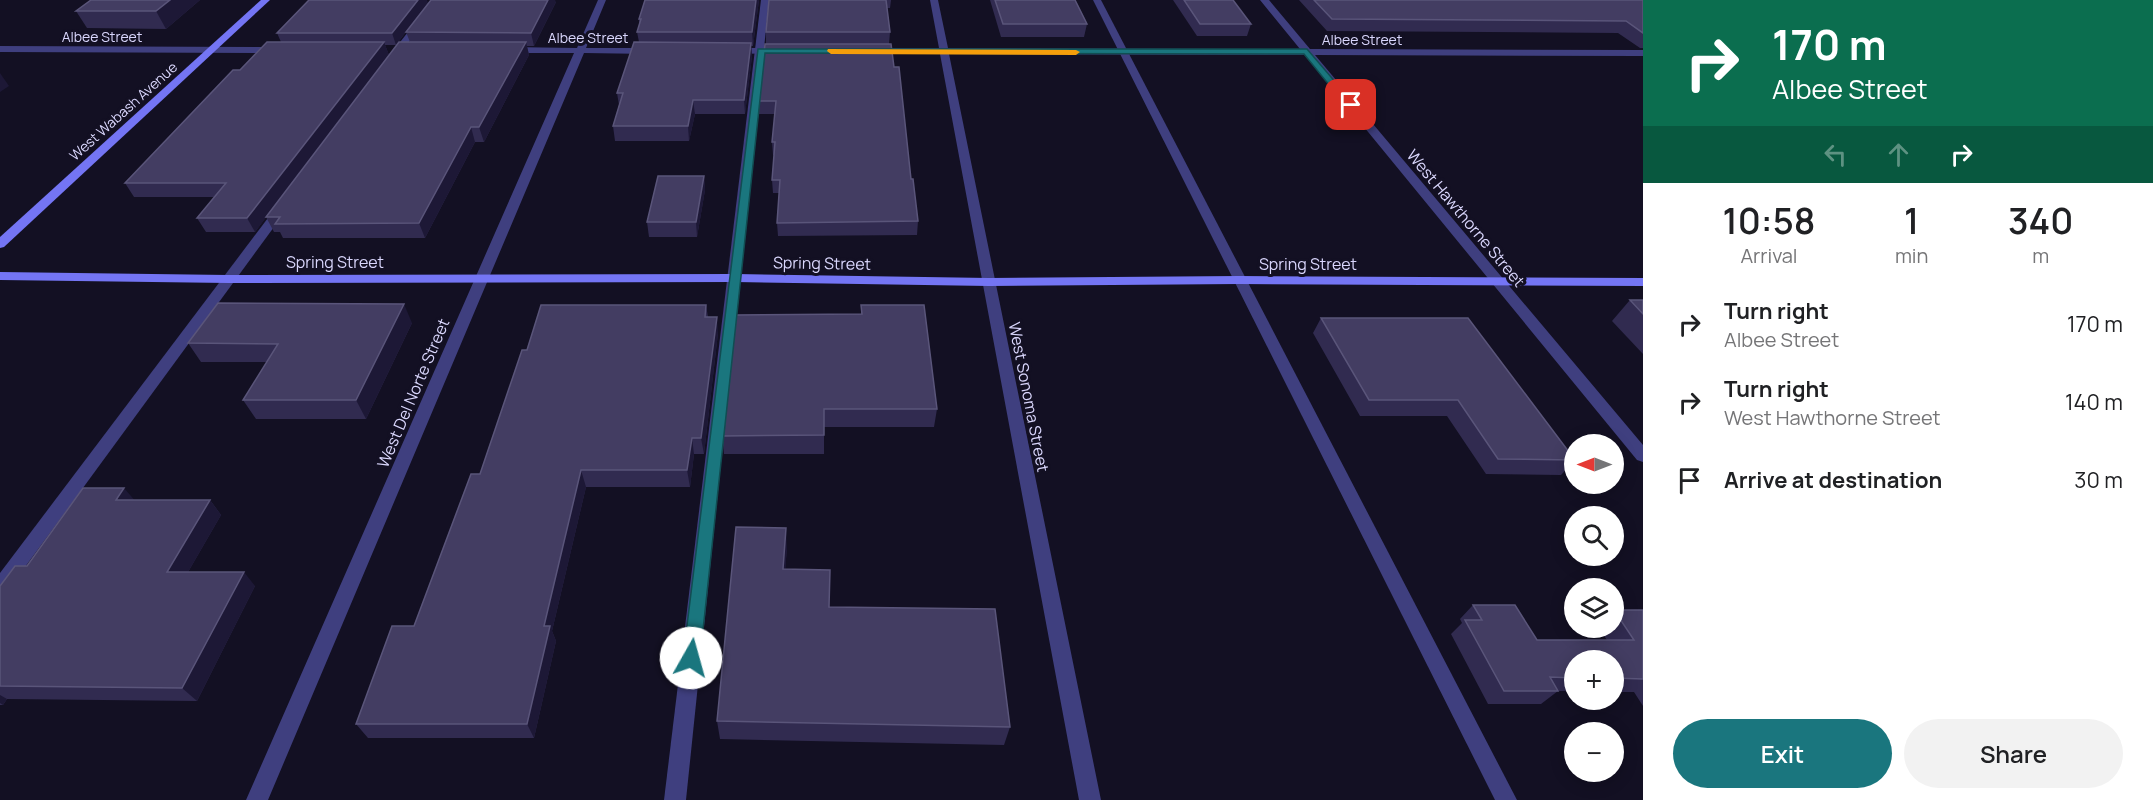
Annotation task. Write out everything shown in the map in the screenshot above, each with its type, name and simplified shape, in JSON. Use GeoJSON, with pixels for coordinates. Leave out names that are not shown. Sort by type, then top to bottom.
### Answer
{"type":"FeatureCollection","features":[{"type":"Feature","properties":{"kind":"street","name":"West Wabash Avenue"},"geometry":{"type":"LineString","coordinates":[[0,244],[266,0]]}},
{"type":"Feature","properties":{"kind":"street"},"geometry":{"type":"LineString","coordinates":[[385,69],[437,0]]}},
{"type":"Feature","properties":{"kind":"street","name":"West Del Norte Street"},"geometry":{"type":"LineString","coordinates":[[257,800],[603,0]]}},
{"type":"Feature","properties":{"kind":"street"},"geometry":{"type":"LineString","coordinates":[[675,800],[765,0]]}},
{"type":"Feature","properties":{"kind":"street","name":"West Sonoma Street"},"geometry":{"type":"LineString","coordinates":[[934,0],[1090,800]]}},
{"type":"Feature","properties":{"kind":"street"},"geometry":{"type":"LineString","coordinates":[[1097,0],[1506,800]]}},
{"type":"Feature","properties":{"kind":"street","name":"West Hawthorne Street"},"geometry":{"type":"LineString","coordinates":[[1264,0],[1643,456]]}},
{"type":"Feature","properties":{"kind":"street","name":"Albee Street"},"geometry":{"type":"LineString","coordinates":[[0,49],[284,50]]}},
{"type":"Feature","properties":{"kind":"street","name":"Albee Street"},"geometry":{"type":"LineString","coordinates":[[494,50],[666,51]]}},
{"type":"Feature","properties":{"kind":"street"},"geometry":{"type":"LineString","coordinates":[[726,51],[795,51]]}},
{"type":"Feature","properties":{"kind":"street","name":"Albee Street"},"geometry":{"type":"LineString","coordinates":[[864,51],[1643,53]]}},
{"type":"Feature","properties":{"kind":"street"},"geometry":{"type":"LineString","coordinates":[[0,587],[292,193]]}},
{"type":"Feature","properties":{"kind":"street","name":"Spring Street"},"geometry":{"type":"LineString","coordinates":[[0,276],[228,279],[735,278],[989,282],[1239,280],[1643,282]]}},
{"type":"Feature","properties":{"kind":"building"},"geometry":{"type":"Polygon","coordinates":[[[91,0],[170,0],[156,11],[76,11],[91,0]]]}},
{"type":"Feature","properties":{"kind":"building"},"geometry":{"type":"Polygon","coordinates":[[[309,0],[418,0],[392,33],[277,33],[309,0]]]}},
{"type":"Feature","properties":{"kind":"building"},"geometry":{"type":"Polygon","coordinates":[[[431,0],[548,0],[531,33],[406,32],[431,0]]]}},
{"type":"Feature","properties":{"kind":"building"},"geometry":{"type":"Polygon","coordinates":[[[645,0],[756,0],[752,32],[637,32],[645,0]]]}},
{"type":"Feature","properties":{"kind":"building"},"geometry":{"type":"Polygon","coordinates":[[[769,0],[886,0],[890,32],[766,32],[769,0]]]}},
{"type":"Feature","properties":{"kind":"building"},"geometry":{"type":"Polygon","coordinates":[[[995,0],[1075,0],[1087,24],[1003,24],[995,0]]]}},
{"type":"Feature","properties":{"kind":"building"},"geometry":{"type":"Polygon","coordinates":[[[1184,0],[1233,0],[1251,24],[1200,24],[1184,0]]]}},
{"type":"Feature","properties":{"kind":"building"},"geometry":{"type":"Polygon","coordinates":[[[1314,0],[1643,0],[1643,33],[1626,21],[1332,19],[1314,0]]]}},
{"type":"Feature","properties":{"kind":"building"},"geometry":{"type":"Polygon","coordinates":[[[267,42],[384,42],[247,218],[197,218],[226,183],[125,183],[233,70],[240,70],[267,42]]]}},
{"type":"Feature","properties":{"kind":"building"},"geometry":{"type":"Polygon","coordinates":[[[399,42],[526,42],[479,127],[471,127],[419,223],[275,224],[280,217],[266,217],[399,42]]]}},
{"type":"Feature","properties":{"kind":"building"},"geometry":{"type":"Polygon","coordinates":[[[634,42],[751,43],[744,100],[693,100],[688,126],[613,126],[623,93],[617,93],[634,42]]]}},
{"type":"Feature","properties":{"kind":"building"},"geometry":{"type":"Polygon","coordinates":[[[765,44],[891,44],[894,67],[899,67],[911,179],[913,179],[918,221],[777,223],[780,180],[772,180],[775,142],[772,142],[776,101],[759,101],[765,44]]]}},
{"type":"Feature","properties":{"kind":"building"},"geometry":{"type":"Polygon","coordinates":[[[658,176],[704,176],[696,222],[647,222],[658,176]]]}},
{"type":"Feature","properties":{"kind":"building"},"geometry":{"type":"Polygon","coordinates":[[[1630,300],[1643,300],[1643,314],[1630,300]]]}},
{"type":"Feature","properties":{"kind":"building"},"geometry":{"type":"Polygon","coordinates":[[[218,303],[404,304],[356,400],[243,400],[278,344],[188,343],[218,303]]]}},
{"type":"Feature","properties":{"kind":"building"},"geometry":{"type":"Polygon","coordinates":[[[541,305],[706,305],[705,317],[717,317],[701,438],[692,438],[687,470],[581,470],[544,626],[550,626],[527,724],[356,724],[392,626],[414,626],[471,474],[480,474],[522,350],[527,350],[541,305]]]}},
{"type":"Feature","properties":{"kind":"building"},"geometry":{"type":"Polygon","coordinates":[[[861,305],[924,305],[937,409],[824,409],[824,435],[722,436],[735,315],[862,314],[861,305]]]}},
{"type":"Feature","properties":{"kind":"building"},"geometry":{"type":"Polygon","coordinates":[[[1321,318],[1468,318],[1564,445],[1564,460],[1498,459],[1458,400],[1369,400],[1321,318]]]}},
{"type":"Feature","properties":{"kind":"building"},"geometry":{"type":"Polygon","coordinates":[[[83,488],[124,488],[116,500],[210,500],[167,572],[244,572],[182,688],[0,686],[0,586],[15,566],[27,566],[83,488]]]}},
{"type":"Feature","properties":{"kind":"building"},"geometry":{"type":"Polygon","coordinates":[[[736,527],[786,528],[783,569],[830,570],[829,607],[995,609],[1010,727],[717,721],[736,527]]]}},
{"type":"Feature","properties":{"kind":"building"},"geometry":{"type":"Polygon","coordinates":[[[1473,605],[1515,605],[1537,640],[1634,640],[1624,625],[1624,610],[1643,610],[1643,679],[1624,678],[1624,650],[1564,650],[1564,678],[1550,677],[1558,691],[1504,691],[1465,620],[1482,620],[1473,605]]]}},
{"type":"Feature","properties":{"kind":"slow traffic"},"geometry":{"type":"LineString","coordinates":[[831,51],[1076,52]]}},
{"type":"Feature","properties":{"kind":"route"},"geometry":{"type":"LineString","coordinates":[[691,658],[761,51],[1307,52],[1351,105]]}}]}
